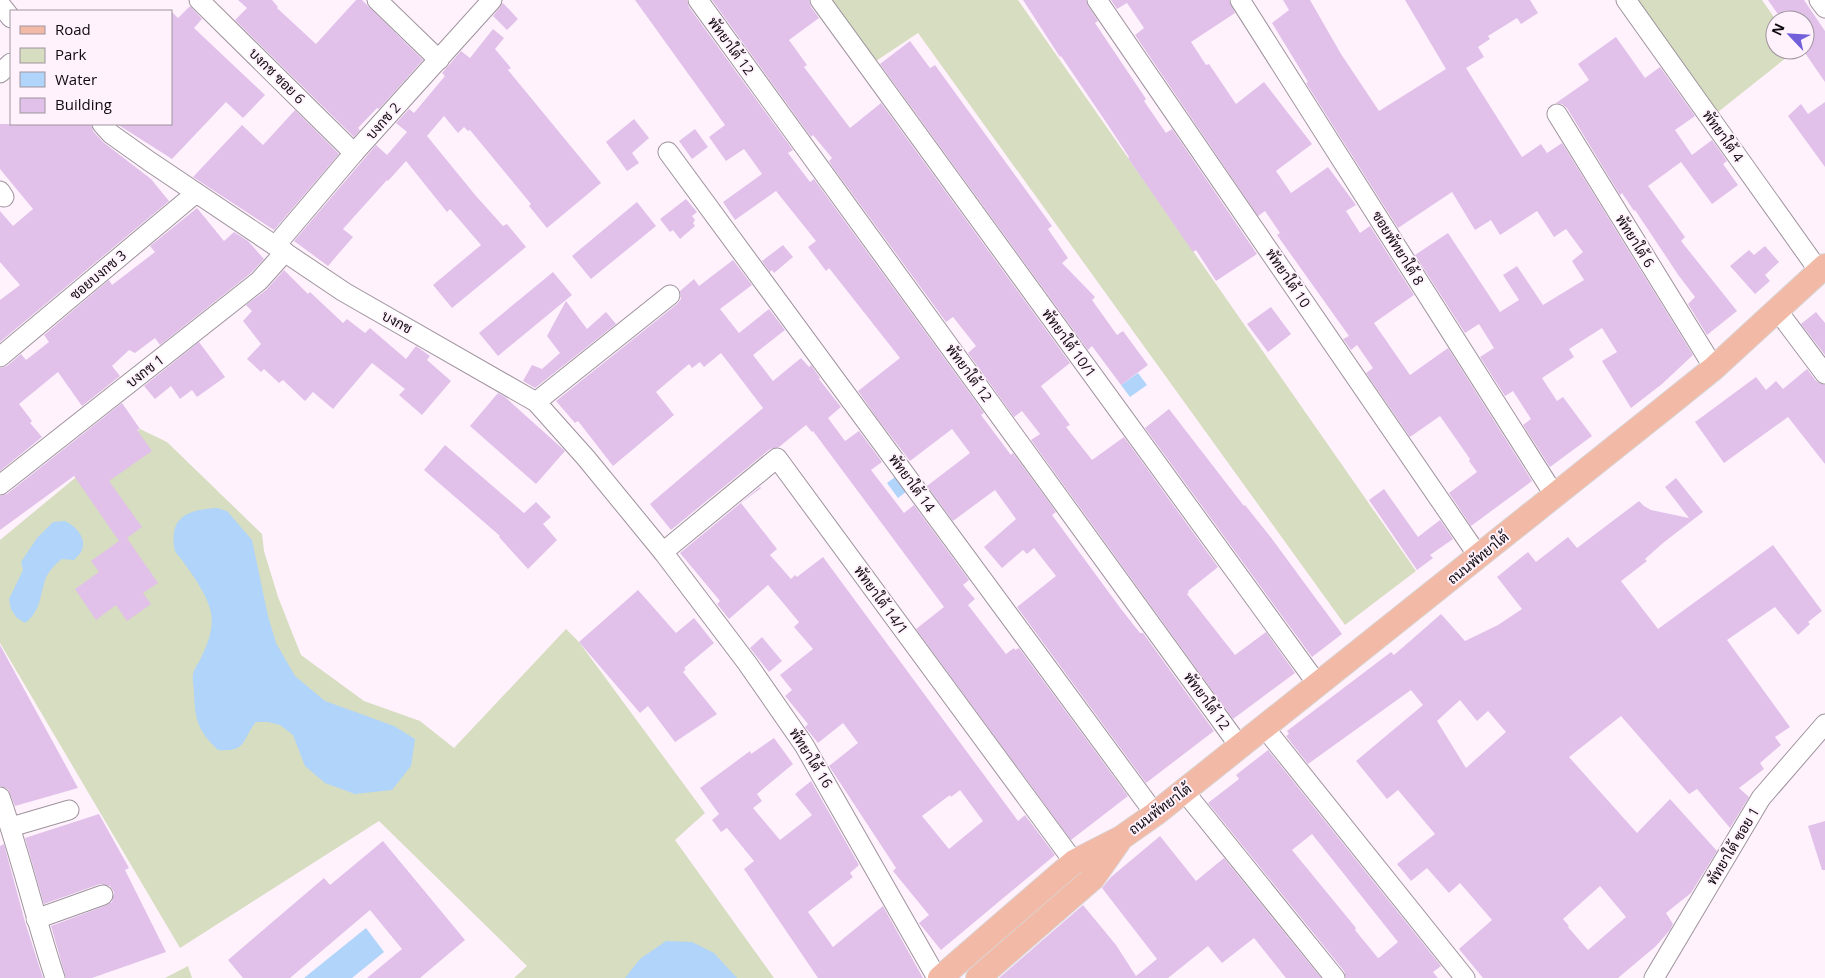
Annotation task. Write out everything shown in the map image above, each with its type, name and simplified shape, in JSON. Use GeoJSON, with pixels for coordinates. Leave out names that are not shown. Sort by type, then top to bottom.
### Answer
{"type":"FeatureCollection","features":[{"type":"Feature","properties":{"kind":"main road","name":"ถนนพัทยาใต้"},"geometry":{"type":"LineString","coordinates":[[939,978],[1074,862],[1121,838],[1155,814],[1555,496],[1714,368],[1822,269]]}},
{"type":"Feature","properties":{"kind":"main road","name":"ถนนพัทยาใต้"},"geometry":{"type":"LineString","coordinates":[[978,978],[1093,878],[1121,838]]}},
{"type":"Feature","properties":{"kind":"street","name":"บงกช ซอย 6"},"geometry":{"type":"LineString","coordinates":[[199,0],[354,153]]}},
{"type":"Feature","properties":{"kind":"street"},"geometry":{"type":"LineString","coordinates":[[376,0],[439,60]]}},
{"type":"Feature","properties":{"kind":"street","name":"บงกช 2"},"geometry":{"type":"LineString","coordinates":[[281,249],[354,153],[492,0]]}},
{"type":"Feature","properties":{"kind":"street","name":"พัทยาใต้ 12"},"geometry":{"type":"LineString","coordinates":[[698,0],[1240,747]]}},
{"type":"Feature","properties":{"kind":"street","name":"พัทยาใต้ 10/1"},"geometry":{"type":"LineString","coordinates":[[820,0],[1318,685]]}},
{"type":"Feature","properties":{"kind":"street","name":"พัทยาใต้ 10"},"geometry":{"type":"LineString","coordinates":[[1096,0],[1479,557]]}},
{"type":"Feature","properties":{"kind":"street","name":"ซอยพัทยาใต้ 8"},"geometry":{"type":"LineString","coordinates":[[1240,0],[1555,496]]}},
{"type":"Feature","properties":{"kind":"street","name":"พัทยาใต้ 4"},"geometry":{"type":"LineString","coordinates":[[1626,0],[1822,269]]}},
{"type":"Feature","properties":{"kind":"street"},"geometry":{"type":"LineString","coordinates":[[1819,0],[1825,8]]}},
{"type":"Feature","properties":{"kind":"street"},"geometry":{"type":"LineString","coordinates":[[0,4],[10,17]]}},
{"type":"Feature","properties":{"kind":"street"},"geometry":{"type":"LineString","coordinates":[[0,73],[10,64]]}},
{"type":"Feature","properties":{"kind":"street","name":"พัทยาใต้ 6"},"geometry":{"type":"LineString","coordinates":[[1557,114],[1714,368]]}},
{"type":"Feature","properties":{"kind":"street","name":"บงกช"},"geometry":{"type":"LineString","coordinates":[[103,125],[111,134],[196,193],[344,292],[536,402],[586,458],[662,552]]}},
{"type":"Feature","properties":{"kind":"street","name":"พัทยาใต้ 14"},"geometry":{"type":"LineString","coordinates":[[668,152],[1155,814]]}},
{"type":"Feature","properties":{"kind":"street","name":"ซอยบงกช 3"},"geometry":{"type":"LineString","coordinates":[[0,357],[196,193]]}},
{"type":"Feature","properties":{"kind":"street","name":"บงกช 1"},"geometry":{"type":"LineString","coordinates":[[0,485],[259,281],[281,249]]}},
{"type":"Feature","properties":{"kind":"street"},"geometry":{"type":"LineString","coordinates":[[536,402],[670,294]]}},
{"type":"Feature","properties":{"kind":"street"},"geometry":{"type":"LineString","coordinates":[[1777,310],[1825,374]]}},
{"type":"Feature","properties":{"kind":"street","name":"พัทยาใต้ 14/1"},"geometry":{"type":"LineString","coordinates":[[662,552],[776,458],[1074,862]]}},
{"type":"Feature","properties":{"kind":"street","name":"พัทยาใต้ 16"},"geometry":{"type":"LineString","coordinates":[[662,552],[746,663],[804,745],[939,978]]}},
{"type":"Feature","properties":{"kind":"street","name":"พัทยาใต้ ซอย 1"},"geometry":{"type":"LineString","coordinates":[[1654,978],[1761,798],[1825,724]]}},
{"type":"Feature","properties":{"kind":"street"},"geometry":{"type":"LineString","coordinates":[[1264,727],[1465,978]]}},
{"type":"Feature","properties":{"kind":"street"},"geometry":{"type":"LineString","coordinates":[[1184,791],[1335,978]]}},
{"type":"Feature","properties":{"kind":"street"},"geometry":{"type":"LineString","coordinates":[[0,797],[11,827],[36,919],[55,978]]}},
{"type":"Feature","properties":{"kind":"street"},"geometry":{"type":"LineString","coordinates":[[11,827],[69,810]]}},
{"type":"Feature","properties":{"kind":"street"},"geometry":{"type":"LineString","coordinates":[[36,919],[103,895]]}},
{"type":"Feature","properties":{"kind":"green space"},"geometry":{"type":"Polygon","coordinates":[[[831,0],[1018,0],[1416,571],[1345,625],[918,33],[876,61],[831,0]]]}},
{"type":"Feature","properties":{"kind":"green space"},"geometry":{"type":"Polygon","coordinates":[[[1637,0],[1762,0],[1769,10],[1765,10],[1765,60],[1783,60],[1718,112],[1637,0]]]}},
{"type":"Feature","properties":{"kind":"green space"},"geometry":{"type":"Polygon","coordinates":[[[140,429],[167,442],[262,534],[264,551],[278,597],[301,655],[364,701],[420,721],[454,748],[566,629],[579,642],[705,813],[675,840],[774,978],[514,978],[527,966],[379,821],[180,948],[0,643],[0,540],[75,478],[140,429]]]}},
{"type":"Feature","properties":{"kind":"green space"},"geometry":{"type":"Polygon","coordinates":[[[188,966],[192,978],[165,978],[188,966]]]}},
{"type":"Feature","properties":{"kind":"water"},"geometry":{"type":"Polygon","coordinates":[[[1138,373],[1147,385],[1130,397],[1121,385],[1138,373]]]}},
{"type":"Feature","properties":{"kind":"water"},"geometry":{"type":"Polygon","coordinates":[[[895,477],[907,491],[898,498],[887,483],[895,477]]]}},
{"type":"Feature","properties":{"kind":"water"},"geometry":{"type":"Polygon","coordinates":[[[217,508],[227,511],[252,540],[268,616],[276,643],[295,676],[325,701],[394,726],[415,739],[411,766],[392,790],[355,794],[325,783],[305,766],[293,735],[280,725],[256,722],[243,744],[228,750],[218,750],[202,731],[195,711],[193,676],[209,637],[212,619],[207,600],[200,587],[175,551],[174,536],[178,522],[187,514],[198,510],[217,508]]]}},
{"type":"Feature","properties":{"kind":"water"},"geometry":{"type":"Polygon","coordinates":[[[65,521],[79,532],[83,541],[82,550],[74,560],[62,559],[52,568],[45,580],[37,609],[25,623],[16,617],[11,609],[9,599],[23,570],[21,562],[37,538],[53,522],[65,521]]]}},
{"type":"Feature","properties":{"kind":"water"},"geometry":{"type":"Polygon","coordinates":[[[366,928],[384,952],[352,978],[304,978],[366,928]]]}},
{"type":"Feature","properties":{"kind":"water"},"geometry":{"type":"Polygon","coordinates":[[[666,941],[692,942],[714,953],[737,978],[625,978],[640,959],[666,941]]]}},
{"type":"Feature","properties":{"kind":"building"},"geometry":{"type":"Polygon","coordinates":[[[238,0],[272,0],[277,8],[316,44],[356,0],[362,0],[423,60],[379,109],[377,108],[358,128],[360,130],[354,137],[235,20],[247,8],[238,0]]]}},
{"type":"Feature","properties":{"kind":"building"},"geometry":{"type":"Polygon","coordinates":[[[635,0],[687,0],[689,7],[793,150],[788,153],[810,182],[814,179],[984,413],[981,415],[1011,455],[1013,453],[1056,512],[1052,515],[1121,609],[1140,633],[1143,633],[1214,731],[1146,783],[1017,607],[1056,576],[1034,548],[1027,554],[1023,550],[1002,568],[984,547],[1016,519],[995,490],[953,521],[927,486],[970,453],[952,429],[910,461],[877,418],[858,391],[900,358],[829,268],[826,271],[808,247],[816,241],[776,191],[735,220],[723,202],[762,174],[744,149],[726,161],[709,137],[725,125],[635,0]]]}},
{"type":"Feature","properties":{"kind":"building"},"geometry":{"type":"Polygon","coordinates":[[[712,0],[809,0],[811,7],[819,18],[789,40],[807,65],[804,67],[850,128],[881,103],[1070,363],[1041,386],[1070,425],[1066,427],[1092,460],[1124,437],[1218,567],[1188,591],[1187,594],[1235,655],[1266,632],[1295,673],[1233,719],[1031,440],[1040,434],[1022,411],[1014,417],[968,353],[976,346],[953,317],[946,322],[832,166],[829,161],[832,158],[813,135],[811,137],[712,0]]]}},
{"type":"Feature","properties":{"kind":"building"},"geometry":{"type":"Polygon","coordinates":[[[1023,0],[1086,0],[1098,21],[1095,23],[1146,99],[1144,101],[1166,133],[1172,129],[1257,254],[1216,281],[1196,250],[1193,252],[1128,158],[1108,125],[1023,0]]]}},
{"type":"Feature","properties":{"kind":"building"},"geometry":{"type":"Polygon","coordinates":[[[1111,0],[1229,0],[1235,13],[1191,42],[1206,65],[1209,64],[1236,104],[1264,82],[1312,144],[1276,171],[1291,193],[1328,167],[1356,205],[1346,211],[1360,233],[1370,226],[1414,295],[1374,323],[1410,375],[1448,348],[1532,481],[1471,526],[1449,493],[1477,472],[1469,461],[1470,459],[1440,416],[1410,437],[1366,373],[1373,368],[1357,345],[1351,350],[1343,339],[1349,336],[1277,235],[1280,233],[1265,211],[1258,216],[1135,35],[1144,28],[1127,3],[1117,9],[1111,0]]]}},
{"type":"Feature","properties":{"kind":"building"},"geometry":{"type":"Polygon","coordinates":[[[1283,0],[1310,0],[1341,54],[1379,111],[1446,69],[1405,0],[1530,0],[1538,13],[1521,24],[1517,18],[1488,36],[1490,39],[1478,47],[1484,57],[1466,68],[1522,157],[1541,144],[1547,153],[1562,143],[1693,355],[1662,384],[1631,408],[1602,361],[1617,352],[1602,328],[1569,349],[1574,357],[1542,378],[1557,401],[1563,397],[1592,436],[1550,467],[1523,425],[1531,419],[1513,391],[1505,396],[1480,357],[1494,348],[1479,324],[1465,333],[1415,255],[1448,233],[1500,312],[1519,300],[1503,275],[1517,266],[1543,305],[1584,280],[1572,261],[1583,252],[1566,229],[1554,237],[1537,211],[1500,235],[1491,220],[1475,230],[1452,192],[1398,228],[1306,83],[1308,82],[1272,23],[1289,10],[1283,0]]]}},
{"type":"Feature","properties":{"kind":"building"},"geometry":{"type":"Polygon","coordinates":[[[1768,0],[1804,0],[1811,10],[1775,10],[1768,0]]]}},
{"type":"Feature","properties":{"kind":"building"},"geometry":{"type":"Polygon","coordinates":[[[503,3],[518,19],[507,30],[493,16],[503,3]]]}},
{"type":"Feature","properties":{"kind":"building"},"geometry":{"type":"Polygon","coordinates":[[[190,6],[202,19],[194,28],[265,95],[243,118],[226,102],[172,159],[119,125],[172,125],[172,12],[178,18],[190,6]]]}},
{"type":"Feature","properties":{"kind":"building"},"geometry":{"type":"Polygon","coordinates":[[[1815,16],[1825,31],[1825,82],[1810,60],[1815,60],[1815,16]]]}},
{"type":"Feature","properties":{"kind":"building"},"geometry":{"type":"Polygon","coordinates":[[[493,29],[504,38],[495,49],[511,68],[508,70],[601,183],[547,228],[529,206],[531,204],[470,130],[468,131],[464,127],[458,133],[444,116],[427,136],[476,196],[503,226],[507,224],[526,247],[452,308],[433,285],[481,245],[450,209],[447,212],[406,161],[343,229],[353,237],[328,266],[294,241],[376,145],[387,155],[407,132],[396,123],[409,109],[414,113],[445,76],[442,73],[461,51],[470,58],[493,29]]]}},
{"type":"Feature","properties":{"kind":"building"},"geometry":{"type":"Polygon","coordinates":[[[1616,37],[1645,78],[1660,67],[1695,116],[1675,130],[1692,155],[1712,140],[1727,161],[1723,164],[1738,185],[1712,204],[1681,162],[1648,186],[1685,237],[1681,241],[1737,311],[1707,335],[1688,304],[1695,297],[1635,210],[1622,193],[1620,195],[1567,108],[1562,104],[1556,103],[1589,80],[1578,64],[1616,37]]]}},
{"type":"Feature","properties":{"kind":"building"},"geometry":{"type":"Polygon","coordinates":[[[910,41],[930,68],[935,65],[1052,226],[1048,229],[1068,258],[1062,263],[1095,297],[1092,300],[1117,335],[1123,331],[1148,365],[1121,385],[1092,346],[1088,350],[880,64],[910,41]]]}},
{"type":"Feature","properties":{"kind":"building"},"geometry":{"type":"Polygon","coordinates":[[[1825,102],[1825,167],[1788,116],[1801,104],[1808,114],[1825,102]]]}},
{"type":"Feature","properties":{"kind":"building"},"geometry":{"type":"Polygon","coordinates":[[[295,110],[339,154],[274,230],[193,177],[242,125],[263,145],[295,110]]]}},
{"type":"Feature","properties":{"kind":"building"},"geometry":{"type":"Polygon","coordinates":[[[634,119],[649,138],[632,153],[639,163],[627,171],[606,142],[634,119]]]}},
{"type":"Feature","properties":{"kind":"building"},"geometry":{"type":"Polygon","coordinates":[[[0,124],[91,125],[93,131],[103,142],[151,179],[169,201],[0,342],[0,300],[20,285],[0,262],[0,211],[13,226],[33,209],[0,169],[0,124]]]}},
{"type":"Feature","properties":{"kind":"building"},"geometry":{"type":"Polygon","coordinates":[[[695,129],[708,147],[692,159],[679,141],[695,129]]]}},
{"type":"Feature","properties":{"kind":"building"},"geometry":{"type":"Polygon","coordinates":[[[686,199],[697,212],[692,216],[695,220],[693,223],[695,226],[680,239],[673,230],[670,232],[660,219],[686,199]]]}},
{"type":"Feature","properties":{"kind":"building"},"geometry":{"type":"Polygon","coordinates":[[[637,202],[656,226],[591,279],[572,256],[637,202]]]}},
{"type":"Feature","properties":{"kind":"building"},"geometry":{"type":"Polygon","coordinates":[[[197,208],[224,241],[234,232],[248,241],[264,259],[251,273],[160,345],[155,338],[135,353],[129,350],[112,366],[120,376],[82,406],[58,372],[19,404],[32,421],[30,423],[42,437],[0,471],[0,368],[7,366],[21,354],[26,360],[49,342],[44,335],[109,280],[112,285],[155,252],[150,246],[197,208]]]}},
{"type":"Feature","properties":{"kind":"building"},"geometry":{"type":"Polygon","coordinates":[[[783,245],[793,257],[774,273],[772,270],[770,272],[762,261],[783,245]]]}},
{"type":"Feature","properties":{"kind":"building"},"geometry":{"type":"Polygon","coordinates":[[[1765,246],[1779,262],[1765,275],[1770,281],[1755,294],[1730,266],[1749,250],[1754,255],[1765,246]]]}},
{"type":"Feature","properties":{"kind":"building"},"geometry":{"type":"Polygon","coordinates":[[[733,260],[752,285],[720,309],[739,333],[769,309],[785,330],[753,355],[773,381],[801,358],[809,367],[811,365],[819,379],[841,407],[828,418],[845,441],[859,431],[882,462],[871,470],[904,513],[914,505],[969,580],[963,585],[975,599],[968,605],[1006,654],[1014,648],[1015,650],[1019,648],[1128,796],[1071,840],[916,629],[944,607],[813,431],[806,425],[779,447],[770,449],[671,530],[650,504],[763,408],[721,353],[704,367],[700,362],[692,368],[689,364],[656,392],[674,415],[613,466],[578,421],[575,423],[556,401],[677,304],[681,299],[680,291],[694,279],[699,286],[733,260]]]}},
{"type":"Feature","properties":{"kind":"building"},"geometry":{"type":"Polygon","coordinates":[[[284,270],[308,294],[310,292],[343,323],[347,319],[365,333],[370,328],[406,359],[416,346],[430,356],[427,360],[451,381],[422,415],[399,395],[405,389],[372,363],[333,409],[313,392],[305,401],[283,380],[279,383],[264,369],[261,372],[247,359],[261,344],[243,321],[252,311],[246,305],[266,290],[284,270]]]}},
{"type":"Feature","properties":{"kind":"building"},"geometry":{"type":"Polygon","coordinates":[[[553,272],[572,295],[498,356],[479,333],[553,272]]]}},
{"type":"Feature","properties":{"kind":"building"},"geometry":{"type":"Polygon","coordinates":[[[566,301],[587,329],[606,312],[616,324],[535,388],[523,381],[532,365],[542,369],[560,353],[547,336],[566,301]]]}},
{"type":"Feature","properties":{"kind":"building"},"geometry":{"type":"Polygon","coordinates":[[[1271,307],[1291,334],[1268,352],[1247,324],[1271,307]]]}},
{"type":"Feature","properties":{"kind":"building"},"geometry":{"type":"Polygon","coordinates":[[[1816,312],[1825,323],[1825,355],[1801,324],[1816,312]]]}},
{"type":"Feature","properties":{"kind":"building"},"geometry":{"type":"Polygon","coordinates":[[[199,342],[225,377],[197,397],[192,390],[180,399],[171,386],[155,399],[144,386],[199,342]]]}},
{"type":"Feature","properties":{"kind":"building"},"geometry":{"type":"Polygon","coordinates":[[[1807,369],[1816,381],[1825,385],[1825,464],[1788,417],[1724,463],[1695,422],[1756,377],[1766,390],[1776,381],[1783,389],[1807,369]]]}},
{"type":"Feature","properties":{"kind":"building"},"geometry":{"type":"Polygon","coordinates":[[[498,393],[505,397],[565,451],[536,484],[470,426],[498,393]]]}},
{"type":"Feature","properties":{"kind":"building"},"geometry":{"type":"Polygon","coordinates":[[[122,403],[140,429],[137,430],[152,451],[109,481],[142,527],[127,538],[158,583],[143,593],[151,604],[127,621],[116,605],[96,620],[75,589],[99,572],[91,561],[119,541],[74,476],[0,530],[0,496],[7,494],[122,403]]]}},
{"type":"Feature","properties":{"kind":"building"},"geometry":{"type":"Polygon","coordinates":[[[1169,409],[1244,506],[1269,535],[1342,634],[1312,657],[1145,428],[1169,409]]]}},
{"type":"Feature","properties":{"kind":"building"},"geometry":{"type":"Polygon","coordinates":[[[445,445],[524,513],[536,502],[551,517],[543,524],[557,540],[528,569],[500,536],[424,470],[445,445]]]}},
{"type":"Feature","properties":{"kind":"building"},"geometry":{"type":"Polygon","coordinates":[[[1676,478],[1703,512],[1663,543],[1645,559],[1647,561],[1621,581],[1658,629],[1773,545],[1822,611],[1808,622],[1810,624],[1798,635],[1775,607],[1727,640],[1790,727],[1775,737],[1781,745],[1760,763],[1764,769],[1739,788],[1749,797],[1730,828],[1697,789],[1689,794],[1621,716],[1569,757],[1637,833],[1670,799],[1717,851],[1691,893],[1666,913],[1673,924],[1670,930],[1656,946],[1618,978],[1483,978],[1459,949],[1492,920],[1460,883],[1449,893],[1427,868],[1411,881],[1397,864],[1435,834],[1398,790],[1387,799],[1356,761],[1423,705],[1411,690],[1308,764],[1286,736],[1289,734],[1287,731],[1391,652],[1394,655],[1441,614],[1465,641],[1498,625],[1522,609],[1497,577],[1528,552],[1536,562],[1568,537],[1577,548],[1639,501],[1651,510],[1689,518],[1665,487],[1676,478]],[[1460,700],[1437,721],[1466,768],[1506,732],[1488,711],[1477,721],[1460,700]],[[1600,886],[1563,919],[1588,950],[1626,917],[1600,886]]]}},
{"type":"Feature","properties":{"kind":"building"},"geometry":{"type":"Polygon","coordinates":[[[760,487],[741,503],[777,549],[770,555],[791,579],[795,575],[797,577],[823,557],[1018,821],[1025,815],[1055,855],[941,950],[919,923],[929,915],[893,871],[896,868],[829,766],[858,743],[843,723],[818,743],[805,727],[808,724],[785,696],[792,690],[780,675],[813,649],[794,627],[799,622],[768,585],[729,619],[717,604],[720,601],[680,553],[760,487]],[[960,790],[951,797],[950,795],[922,816],[949,849],[983,821],[960,790]]]}},
{"type":"Feature","properties":{"kind":"building"},"geometry":{"type":"Polygon","coordinates":[[[1384,489],[1418,537],[1440,520],[1453,539],[1430,555],[1433,558],[1417,570],[1369,500],[1384,489]]]}},
{"type":"Feature","properties":{"kind":"building"},"geometry":{"type":"Polygon","coordinates":[[[638,590],[676,633],[694,618],[714,643],[684,668],[686,669],[683,672],[717,714],[675,742],[648,706],[640,713],[579,642],[638,590]]]}},
{"type":"Feature","properties":{"kind":"building"},"geometry":{"type":"Polygon","coordinates":[[[762,637],[782,661],[769,672],[750,648],[762,637]]]}},
{"type":"Feature","properties":{"kind":"building"},"geometry":{"type":"Polygon","coordinates":[[[0,645],[78,788],[15,806],[8,789],[0,786],[0,645]]]}},
{"type":"Feature","properties":{"kind":"building"},"geometry":{"type":"Polygon","coordinates":[[[774,738],[793,764],[757,794],[762,801],[753,808],[780,840],[812,815],[795,794],[811,781],[859,865],[850,873],[853,877],[808,912],[833,947],[883,906],[923,978],[818,978],[744,869],[754,861],[727,828],[721,832],[712,820],[719,814],[700,788],[750,751],[751,754],[774,738]]]}},
{"type":"Feature","properties":{"kind":"building"},"geometry":{"type":"Polygon","coordinates":[[[1268,750],[1441,966],[1433,972],[1438,978],[1346,978],[1344,971],[1208,803],[1239,779],[1236,775],[1268,750]],[[1312,834],[1292,850],[1378,958],[1398,942],[1312,834]]]}},
{"type":"Feature","properties":{"kind":"building"},"geometry":{"type":"Polygon","coordinates":[[[99,814],[129,868],[125,870],[166,952],[92,978],[66,978],[51,926],[107,905],[112,902],[114,892],[110,886],[100,884],[44,904],[25,838],[99,814]]]}},
{"type":"Feature","properties":{"kind":"building"},"geometry":{"type":"Polygon","coordinates":[[[1825,821],[1825,870],[1822,870],[1808,826],[1825,821]]]}},
{"type":"Feature","properties":{"kind":"building"},"geometry":{"type":"Polygon","coordinates":[[[1160,836],[1196,881],[1224,858],[1321,978],[1286,978],[1254,938],[1222,963],[1208,946],[1168,978],[999,978],[1083,905],[1116,945],[1136,976],[1157,959],[1102,888],[1111,877],[1160,836]]]}},
{"type":"Feature","properties":{"kind":"building"},"geometry":{"type":"Polygon","coordinates":[[[383,841],[465,940],[420,978],[367,978],[402,949],[370,910],[290,978],[243,978],[228,960],[324,878],[330,885],[383,841]]]}},
{"type":"Feature","properties":{"kind":"building"},"geometry":{"type":"Polygon","coordinates":[[[4,844],[25,922],[43,978],[0,978],[0,846],[4,844]]]}}]}
